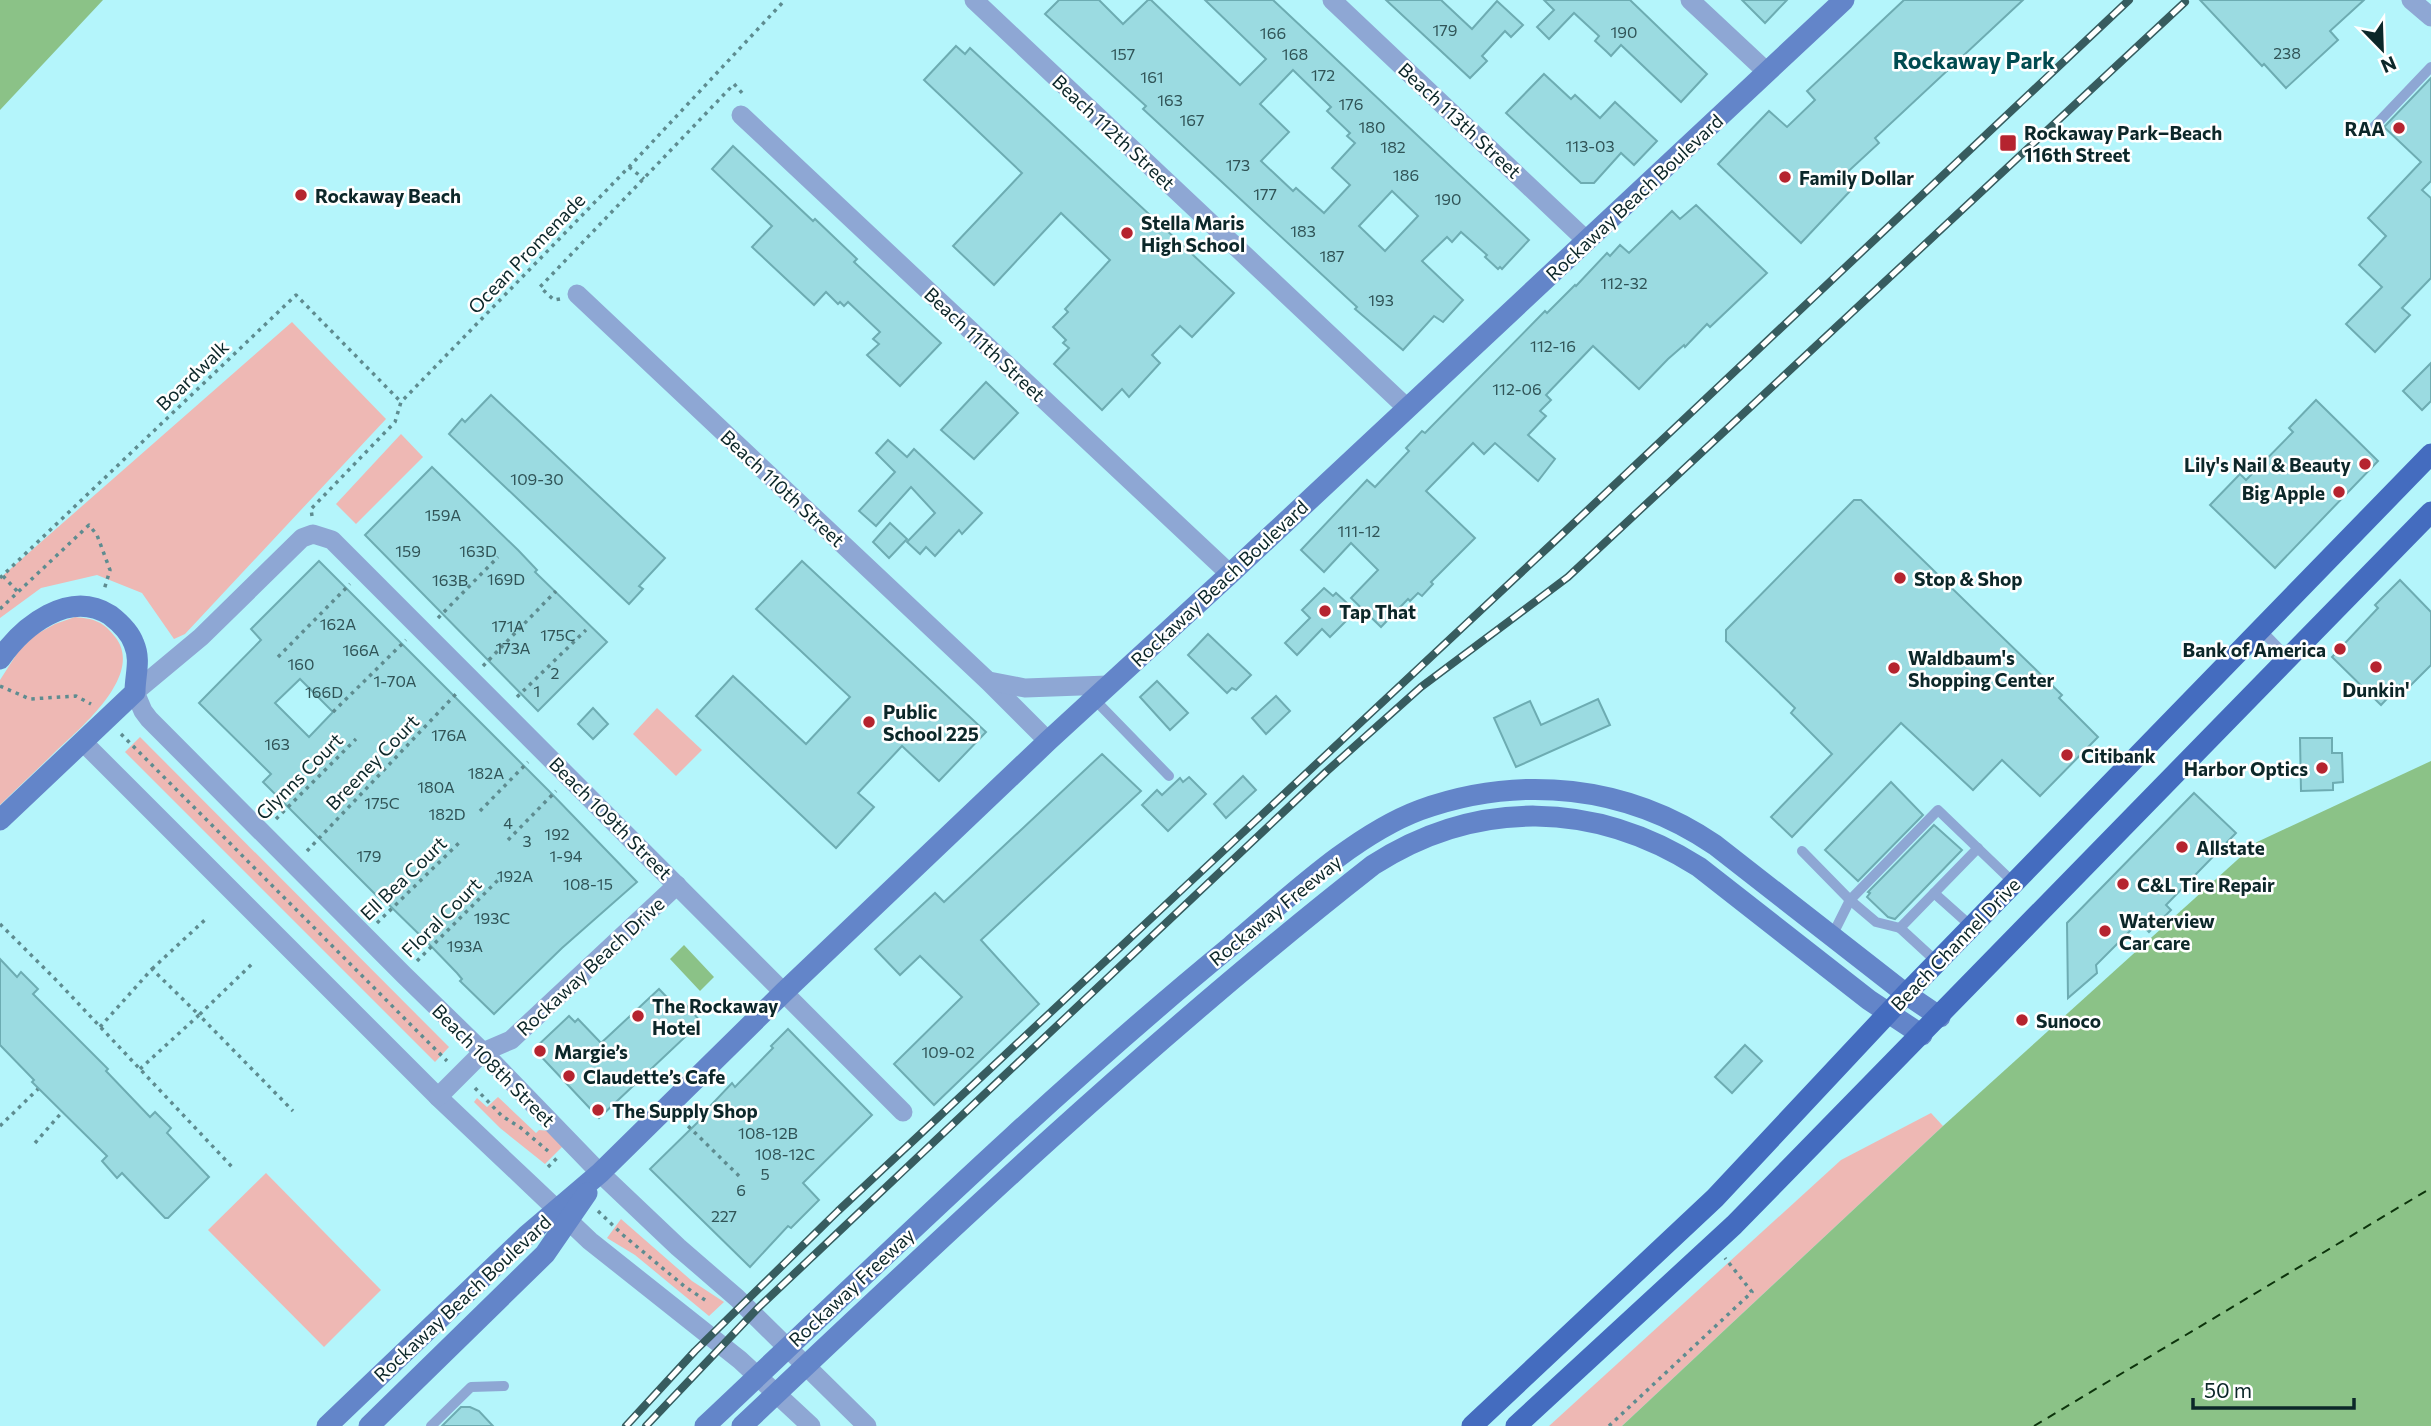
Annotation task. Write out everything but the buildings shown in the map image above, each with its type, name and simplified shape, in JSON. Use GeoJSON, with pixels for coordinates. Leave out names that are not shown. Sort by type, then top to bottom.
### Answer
{"type":"FeatureCollection","features":[{"type":"Feature","properties":{"kind":"main road","name":"Beach Channel Drive"},"geometry":{"type":"LineString","coordinates":[[1472,1426],[1715,1198],[1971,926],[2431,454]]}},
{"type":"Feature","properties":{"kind":"main road","name":"Beach Channel Drive"},"geometry":{"type":"LineString","coordinates":[[1517,1426],[1714,1245],[1940,1017],[2431,512]]}},
{"type":"Feature","properties":{"kind":"street","name":"Beach 112th Street"},"geometry":{"type":"LineString","coordinates":[[974,0],[1407,408]]}},
{"type":"Feature","properties":{"kind":"street","name":"Beach 113th Street"},"geometry":{"type":"LineString","coordinates":[[1332,0],[1587,241]]}},
{"type":"Feature","properties":{"kind":"street"},"geometry":{"type":"LineString","coordinates":[[1690,0],[1767,72]]}},
{"type":"Feature","properties":{"kind":"street","name":"Rockaway Beach Boulevard"},"geometry":{"type":"LineString","coordinates":[[369,1426],[545,1254],[563,1214],[600,1172],[784,992],[1048,741],[1844,0]]}},
{"type":"Feature","properties":{"kind":"street"},"geometry":{"type":"LineString","coordinates":[[2412,0],[2431,17]]}},
{"type":"Feature","properties":{"kind":"street","name":"Beach 111th Street"},"geometry":{"type":"LineString","coordinates":[[741,115],[1230,574]]}},
{"type":"Feature","properties":{"kind":"street","name":"Beach 110th Street"},"geometry":{"type":"LineString","coordinates":[[577,294],[988,681],[1048,741]]}},
{"type":"Feature","properties":{"kind":"street"},"geometry":{"type":"LineString","coordinates":[[0,820],[135,692],[201,637],[293,545],[313,534]]}},
{"type":"Feature","properties":{"kind":"street","name":"Beach 109th Street"},"geometry":{"type":"LineString","coordinates":[[313,534],[332,540],[364,570],[903,1112]]}},
{"type":"Feature","properties":{"kind":"street"},"geometry":{"type":"LineString","coordinates":[[0,659],[16,639],[43,617],[76,606],[99,609],[116,620],[135,644],[138,667],[135,692]]}},
{"type":"Feature","properties":{"kind":"street"},"geometry":{"type":"LineString","coordinates":[[988,681],[1025,688],[1101,692]]}},
{"type":"Feature","properties":{"kind":"street","name":"Beach 108th Street"},"geometry":{"type":"LineString","coordinates":[[135,692],[149,719],[484,1052],[600,1172],[867,1426]]}},
{"type":"Feature","properties":{"kind":"street"},"geometry":{"type":"LineString","coordinates":[[83,742],[438,1097],[590,1241],[758,1376],[811,1426]]}},
{"type":"Feature","properties":{"kind":"street","name":"Rockaway Freeway"},"geometry":{"type":"LineString","coordinates":[[705,1426],[1033,1116],[1151,1013],[1347,852],[1382,829],[1417,811],[1477,794],[1521,788],[1584,792],[1627,802],[1672,819],[1702,836],[1906,994],[1940,1017]]}},
{"type":"Feature","properties":{"kind":"street","name":"Rockaway Freeway"},"geometry":{"type":"LineString","coordinates":[[742,1426],[1139,1058],[1373,866],[1400,850],[1449,829],[1486,820],[1541,816],[1593,821],[1643,837],[1699,867],[1888,1013],[1922,1035]]}},
{"type":"Feature","properties":{"kind":"street","name":"Rockaway Beach Drive"},"geometry":{"type":"LineString","coordinates":[[438,1097],[484,1052],[511,1040],[677,885]]}},
{"type":"Feature","properties":{"kind":"street","name":"Rockaway Beach Boulevard"},"geometry":{"type":"LineString","coordinates":[[327,1426],[585,1196],[600,1172]]}},
{"type":"Feature","properties":{"kind":"lane"},"geometry":{"type":"LineString","coordinates":[[2370,131],[2431,67]]}},
{"type":"Feature","properties":{"kind":"lane"},"geometry":{"type":"LineString","coordinates":[[2260,629],[2289,659]]}},
{"type":"Feature","properties":{"kind":"lane"},"geometry":{"type":"LineString","coordinates":[[1101,692],[1170,776]]}},
{"type":"Feature","properties":{"kind":"lane"},"geometry":{"type":"LineString","coordinates":[[1832,936],[1850,901],[1938,810],[2014,883]]}},
{"type":"Feature","properties":{"kind":"lane"},"geometry":{"type":"LineString","coordinates":[[1900,928],[1978,848]]}},
{"type":"Feature","properties":{"kind":"lane"},"geometry":{"type":"LineString","coordinates":[[1802,851],[1850,901],[1876,922],[1900,928],[1937,962]]}},
{"type":"Feature","properties":{"kind":"lane"},"geometry":{"type":"LineString","coordinates":[[1934,893],[1971,926]]}},
{"type":"Feature","properties":{"kind":"lane"},"geometry":{"type":"LineString","coordinates":[[431,1426],[471,1387],[504,1386]]}},
{"type":"Feature","properties":{"kind":"path","name":"Ocean Promenade"},"geometry":{"type":"LineString","coordinates":[[313,534],[311,509],[395,422],[401,401],[629,167],[785,0]]}},
{"type":"Feature","properties":{"kind":"path"},"geometry":{"type":"LineString","coordinates":[[577,294],[554,300],[540,288],[734,84],[744,95],[741,115]]}},
{"type":"Feature","properties":{"kind":"path"},"geometry":{"type":"LineString","coordinates":[[629,167],[644,179]]}},
{"type":"Feature","properties":{"kind":"path","name":"Boardwalk"},"geometry":{"type":"LineString","coordinates":[[1,576],[296,295],[401,401]]}},
{"type":"Feature","properties":{"kind":"path"},"geometry":{"type":"LineString","coordinates":[[0,609],[89,525],[97,535],[110,570],[99,609]]}},
{"type":"Feature","properties":{"kind":"path"},"geometry":{"type":"LineString","coordinates":[[333,712],[498,557]]}},
{"type":"Feature","properties":{"kind":"path"},"geometry":{"type":"LineString","coordinates":[[278,657],[364,570]]}},
{"type":"Feature","properties":{"kind":"path"},"geometry":{"type":"LineString","coordinates":[[1,576],[18,592]]}},
{"type":"Feature","properties":{"kind":"path","name":"Breeney Court"},"geometry":{"type":"LineString","coordinates":[[294,865],[556,591]]}},
{"type":"Feature","properties":{"kind":"path"},"geometry":{"type":"LineString","coordinates":[[504,710],[586,630]]}},
{"type":"Feature","properties":{"kind":"path"},"geometry":{"type":"LineString","coordinates":[[0,685],[30,699],[76,696],[89,702],[106,719]]}},
{"type":"Feature","properties":{"kind":"path","name":"Beach 108th Street"},"geometry":{"type":"LineString","coordinates":[[126,739],[502,1116],[521,1128],[557,1159]]}},
{"type":"Feature","properties":{"kind":"path","name":"Glynns Court"},"geometry":{"type":"LineString","coordinates":[[262,832],[356,739]]}},
{"type":"Feature","properties":{"kind":"path"},"geometry":{"type":"LineString","coordinates":[[480,811],[542,748]]}},
{"type":"Feature","properties":{"kind":"path"},"geometry":{"type":"LineString","coordinates":[[508,840],[570,777]]}},
{"type":"Feature","properties":{"kind":"path","name":"Ell Bea Court"},"geometry":{"type":"LineString","coordinates":[[365,935],[461,841]]}},
{"type":"Feature","properties":{"kind":"path","name":"Floral Court"},"geometry":{"type":"LineString","coordinates":[[404,975],[499,879]]}},
{"type":"Feature","properties":{"kind":"path"},"geometry":{"type":"LineString","coordinates":[[100,1027],[152,969],[208,917]]}},
{"type":"Feature","properties":{"kind":"path"},"geometry":{"type":"LineString","coordinates":[[0,924],[233,1168]]}},
{"type":"Feature","properties":{"kind":"path"},"geometry":{"type":"LineString","coordinates":[[140,1069],[253,963]]}},
{"type":"Feature","properties":{"kind":"path"},"geometry":{"type":"LineString","coordinates":[[152,969],[293,1111]]}},
{"type":"Feature","properties":{"kind":"path"},"geometry":{"type":"LineString","coordinates":[[0,1126],[38,1088]]}},
{"type":"Feature","properties":{"kind":"path"},"geometry":{"type":"LineString","coordinates":[[668,1106],[739,1176]]}},
{"type":"Feature","properties":{"kind":"path"},"geometry":{"type":"LineString","coordinates":[[35,1143],[63,1111]]}},
{"type":"Feature","properties":{"kind":"path"},"geometry":{"type":"LineString","coordinates":[[585,1196],[605,1221],[684,1286],[713,1306]]}},
{"type":"Feature","properties":{"kind":"path"},"geometry":{"type":"LineString","coordinates":[[605,1221],[613,1211]]}},
{"type":"Feature","properties":{"kind":"path"},"geometry":{"type":"LineString","coordinates":[[1609,1426],[1752,1292],[1714,1245]]}},
{"type":"Feature","properties":{"kind":"shaded area"},"geometry":{"type":"Polygon","coordinates":[[[0,0],[103,0],[0,110],[0,0]]]}},
{"type":"Feature","properties":{"kind":"shaded area"},"geometry":{"type":"Polygon","coordinates":[[[292,322],[386,419],[185,634],[174,639],[142,593],[97,575],[41,588],[0,618],[0,578],[292,322]]]}},
{"type":"Feature","properties":{"kind":"shaded area"},"geometry":{"type":"Polygon","coordinates":[[[401,434],[423,457],[356,524],[336,504],[401,434]]]}},
{"type":"Feature","properties":{"kind":"shaded area"},"geometry":{"type":"Polygon","coordinates":[[[75,617],[98,622],[107,628],[116,638],[122,653],[122,669],[105,701],[92,716],[0,805],[0,680],[18,652],[35,635],[75,617]]]}},
{"type":"Feature","properties":{"kind":"shaded area"},"geometry":{"type":"Polygon","coordinates":[[[657,708],[702,750],[676,776],[633,734],[657,708]]]}},
{"type":"Feature","properties":{"kind":"shaded area"},"geometry":{"type":"Polygon","coordinates":[[[140,737],[449,1047],[435,1062],[125,752],[140,737]]]}},
{"type":"Feature","properties":{"kind":"shaded area"},"geometry":{"type":"Polygon","coordinates":[[[2431,761],[2431,1426],[1622,1426],[1943,1126],[2257,842],[2431,761]]]}},
{"type":"Feature","properties":{"kind":"shaded area"},"geometry":{"type":"Polygon","coordinates":[[[684,945],[714,977],[700,991],[670,959],[684,945]]]}},
{"type":"Feature","properties":{"kind":"shaded area"},"geometry":{"type":"Polygon","coordinates":[[[498,1097],[536,1133],[539,1130],[549,1131],[563,1146],[545,1164],[500,1128],[474,1102],[477,1098],[487,1107],[498,1097]]]}},
{"type":"Feature","properties":{"kind":"shaded area"},"geometry":{"type":"Polygon","coordinates":[[[1931,1113],[1943,1126],[1622,1426],[1549,1426],[1841,1160],[1931,1113]]]}},
{"type":"Feature","properties":{"kind":"shaded area"},"geometry":{"type":"Polygon","coordinates":[[[266,1173],[381,1290],[324,1347],[208,1230],[266,1173]]]}},
{"type":"Feature","properties":{"kind":"shaded area"},"geometry":{"type":"Polygon","coordinates":[[[621,1219],[692,1281],[724,1302],[709,1316],[635,1255],[607,1238],[621,1219]]]}},
{"type":"Feature","properties":{"kind":"ferry route"},"geometry":{"type":"LineString","coordinates":[[2034,1426],[2431,1188]]}},
{"type":"Feature","properties":{"kind":"railway"},"geometry":{"type":"LineString","coordinates":[[626,1426],[695,1351],[838,1211],[2129,0]]}},
{"type":"Feature","properties":{"kind":"railway"},"geometry":{"type":"LineString","coordinates":[[646,1426],[758,1308],[1327,771],[1421,687],[1568,577],[2185,2]]}},
{"type":"Feature","properties":{"kind":"place","name":"RAA"},"geometry":{"type":"Point","coordinates":[2399,128]}},
{"type":"Feature","properties":{"kind":"place","name":"Rockaway Park–Beach 116th Street"},"geometry":{"type":"Point","coordinates":[2008,143]}},
{"type":"Feature","properties":{"kind":"place","name":"Family Dollar"},"geometry":{"type":"Point","coordinates":[1785,177]}},
{"type":"Feature","properties":{"kind":"place","name":"Rockaway Beach"},"geometry":{"type":"Point","coordinates":[301,195]}},
{"type":"Feature","properties":{"kind":"place","name":"Stella Maris High School"},"geometry":{"type":"Point","coordinates":[1127,233]}},
{"type":"Feature","properties":{"kind":"place","name":"Lily's Nail & Beauty"},"geometry":{"type":"Point","coordinates":[2365,464]}},
{"type":"Feature","properties":{"kind":"place","name":"Big Apple"},"geometry":{"type":"Point","coordinates":[2339,492]}},
{"type":"Feature","properties":{"kind":"place","name":"Stop & Shop"},"geometry":{"type":"Point","coordinates":[1900,578]}},
{"type":"Feature","properties":{"kind":"place","name":"Tap That"},"geometry":{"type":"Point","coordinates":[1325,611]}},
{"type":"Feature","properties":{"kind":"place","name":"Bank of America"},"geometry":{"type":"Point","coordinates":[2340,649]}},
{"type":"Feature","properties":{"kind":"place","name":"Dunkin'"},"geometry":{"type":"Point","coordinates":[2376,667]}},
{"type":"Feature","properties":{"kind":"place","name":"Waldbaum's Shopping Center"},"geometry":{"type":"Point","coordinates":[1894,668]}},
{"type":"Feature","properties":{"kind":"place","name":"Public School 225"},"geometry":{"type":"Point","coordinates":[869,722]}},
{"type":"Feature","properties":{"kind":"place","name":"Citibank"},"geometry":{"type":"Point","coordinates":[2067,755]}},
{"type":"Feature","properties":{"kind":"place","name":"Harbor Optics"},"geometry":{"type":"Point","coordinates":[2322,768]}},
{"type":"Feature","properties":{"kind":"place","name":"Allstate"},"geometry":{"type":"Point","coordinates":[2182,847]}},
{"type":"Feature","properties":{"kind":"place","name":"C&L Tire Repair"},"geometry":{"type":"Point","coordinates":[2123,884]}},
{"type":"Feature","properties":{"kind":"place","name":"Waterview Car care"},"geometry":{"type":"Point","coordinates":[2105,931]}},
{"type":"Feature","properties":{"kind":"place","name":"The Rockaway Hotel"},"geometry":{"type":"Point","coordinates":[638,1016]}},
{"type":"Feature","properties":{"kind":"place","name":"Sunoco"},"geometry":{"type":"Point","coordinates":[2022,1020]}},
{"type":"Feature","properties":{"kind":"place","name":"Margie’s"},"geometry":{"type":"Point","coordinates":[540,1051]}},
{"type":"Feature","properties":{"kind":"place","name":"Claudette’s Cafe"},"geometry":{"type":"Point","coordinates":[569,1076]}},
{"type":"Feature","properties":{"kind":"place","name":"The Supply Shop"},"geometry":{"type":"Point","coordinates":[598,1110]}},
{"type":"Feature","properties":{"kind":"district","name":"Rockaway Park"},"geometry":{"type":"Point","coordinates":[1974,60]}}]}
